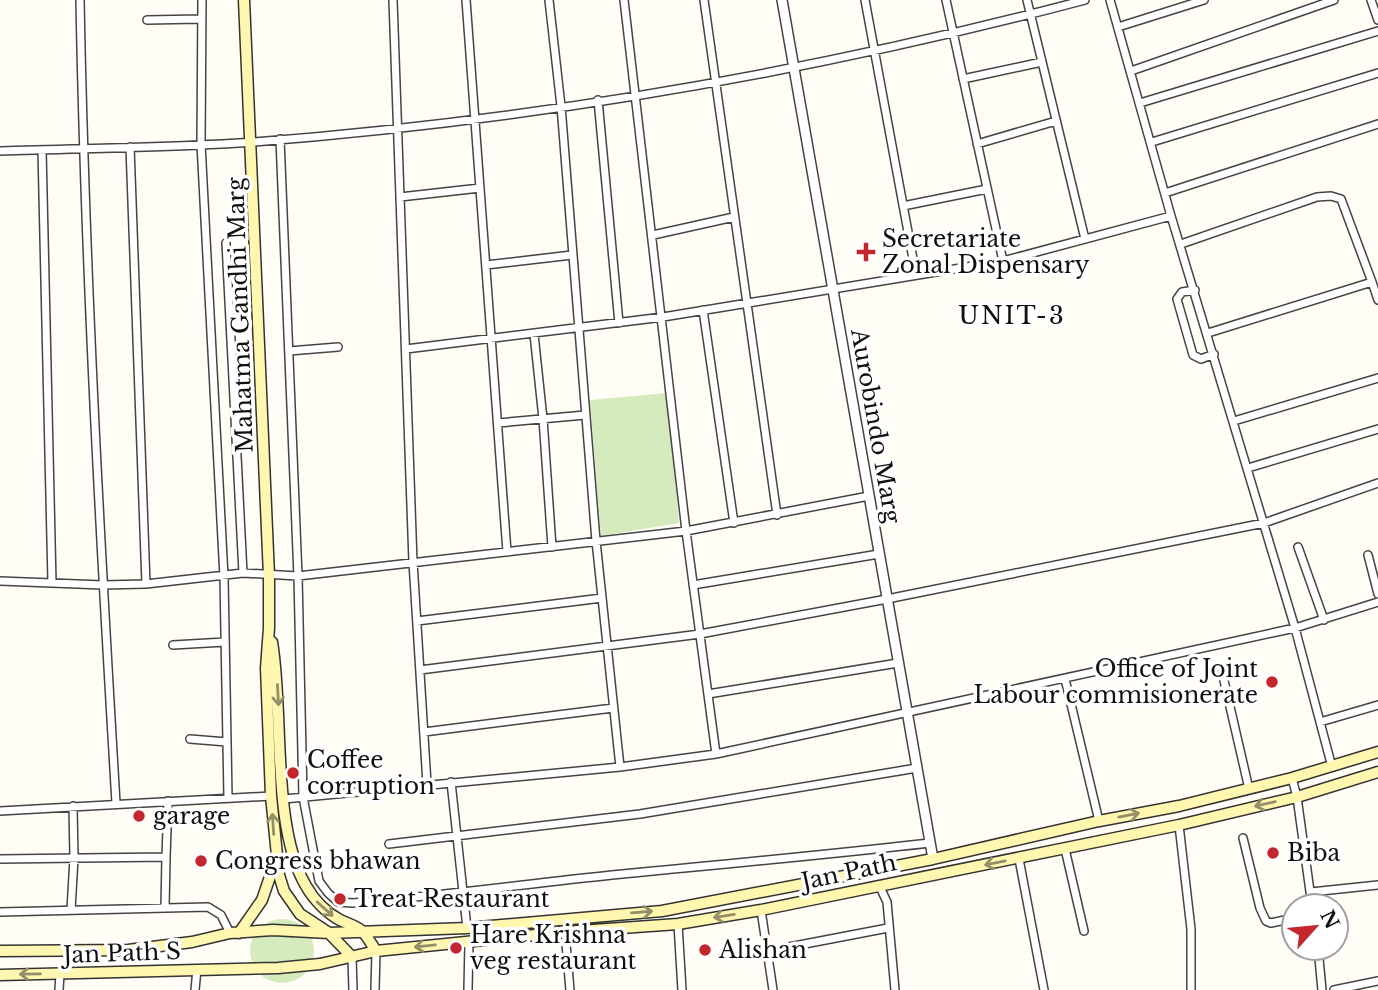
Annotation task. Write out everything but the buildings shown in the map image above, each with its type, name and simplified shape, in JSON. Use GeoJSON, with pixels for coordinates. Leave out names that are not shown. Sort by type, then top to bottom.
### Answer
{"type":"FeatureCollection","features":[{"type":"Feature","properties":{"kind":"main road","name":"Mahatma Gandhi Marg"},"geometry":{"type":"LineString","coordinates":[[244,0],[269,576],[266,668],[276,859],[284,891],[293,906],[300,914],[330,933],[352,957]]}},
{"type":"Feature","properties":{"kind":"main road","name":"Mahatma Gandhi Marg"},"geometry":{"type":"LineString","coordinates":[[269,628],[277,668],[285,820],[295,859],[307,888],[333,916],[363,932],[376,951]]}},
{"type":"Feature","properties":{"kind":"main road","name":"Jan Path"},"geometry":{"type":"LineString","coordinates":[[0,951],[128,950],[192,942],[234,933],[273,930],[330,933],[467,928],[662,911],[933,859],[1099,821],[1179,806],[1292,778],[1378,752]]}},
{"type":"Feature","properties":{"kind":"main road","name":"Jan Path"},"geometry":{"type":"LineString","coordinates":[[320,964],[376,951],[678,924],[761,910],[1179,825],[1297,797],[1378,772]]}},
{"type":"Feature","properties":{"kind":"main road"},"geometry":{"type":"LineString","coordinates":[[234,933],[262,900],[276,859]]}},
{"type":"Feature","properties":{"kind":"main road","name":"Jan Path S"},"geometry":{"type":"LineString","coordinates":[[0,975],[245,970],[320,964]]}},
{"type":"Feature","properties":{"kind":"street"},"geometry":{"type":"LineString","coordinates":[[80,0],[83,149],[116,803]]}},
{"type":"Feature","properties":{"kind":"street"},"geometry":{"type":"LineString","coordinates":[[202,0],[201,144],[224,577],[228,798]]}},
{"type":"Feature","properties":{"kind":"street"},"geometry":{"type":"LineString","coordinates":[[393,0],[413,562],[427,784]]}},
{"type":"Feature","properties":{"kind":"street"},"geometry":{"type":"LineString","coordinates":[[466,0],[508,552]]}},
{"type":"Feature","properties":{"kind":"street"},"geometry":{"type":"LineString","coordinates":[[549,0],[561,106],[596,541],[620,767]]}},
{"type":"Feature","properties":{"kind":"street"},"geometry":{"type":"LineString","coordinates":[[624,0],[686,531],[716,754]]}},
{"type":"Feature","properties":{"kind":"street"},"geometry":{"type":"LineString","coordinates":[[704,0],[777,515]]}},
{"type":"Feature","properties":{"kind":"street","name":"Aurobindo Marg"},"geometry":{"type":"LineString","coordinates":[[782,0],[933,859]]}},
{"type":"Feature","properties":{"kind":"street"},"geometry":{"type":"LineString","coordinates":[[865,0],[916,275]]}},
{"type":"Feature","properties":{"kind":"street"},"geometry":{"type":"LineString","coordinates":[[946,0],[1003,261]]}},
{"type":"Feature","properties":{"kind":"street"},"geometry":{"type":"LineString","coordinates":[[1027,0],[1085,239]]}},
{"type":"Feature","properties":{"kind":"street"},"geometry":{"type":"LineString","coordinates":[[0,151],[252,142],[475,118],[716,83],[794,68],[953,34],[1085,0]]}},
{"type":"Feature","properties":{"kind":"street"},"geometry":{"type":"LineString","coordinates":[[1110,0],[1171,216],[1295,628],[1332,767]]}},
{"type":"Feature","properties":{"kind":"street"},"geometry":{"type":"LineString","coordinates":[[1118,27],[1204,0]]}},
{"type":"Feature","properties":{"kind":"street"},"geometry":{"type":"LineString","coordinates":[[1131,71],[1334,0]]}},
{"type":"Feature","properties":{"kind":"street"},"geometry":{"type":"LineString","coordinates":[[1371,0],[1378,20]]}},
{"type":"Feature","properties":{"kind":"street"},"geometry":{"type":"LineString","coordinates":[[147,20],[201,19]]}},
{"type":"Feature","properties":{"kind":"street"},"geometry":{"type":"LineString","coordinates":[[1140,103],[1378,31]]}},
{"type":"Feature","properties":{"kind":"street"},"geometry":{"type":"LineString","coordinates":[[963,79],[1042,62]]}},
{"type":"Feature","properties":{"kind":"street"},"geometry":{"type":"LineString","coordinates":[[1152,142],[1378,73]]}},
{"type":"Feature","properties":{"kind":"street"},"geometry":{"type":"LineString","coordinates":[[598,100],[619,323]]}},
{"type":"Feature","properties":{"kind":"street"},"geometry":{"type":"LineString","coordinates":[[977,144],[1056,121]]}},
{"type":"Feature","properties":{"kind":"street"},"geometry":{"type":"LineString","coordinates":[[1165,193],[1378,124]]}},
{"type":"Feature","properties":{"kind":"street"},"geometry":{"type":"LineString","coordinates":[[280,139],[298,576],[303,797],[319,881],[328,894],[345,904],[463,894],[930,843]]}},
{"type":"Feature","properties":{"kind":"street"},"geometry":{"type":"LineString","coordinates":[[130,147],[146,584]]}},
{"type":"Feature","properties":{"kind":"street"},"geometry":{"type":"LineString","coordinates":[[42,150],[52,583]]}},
{"type":"Feature","properties":{"kind":"street"},"geometry":{"type":"LineString","coordinates":[[400,197],[480,188]]}},
{"type":"Feature","properties":{"kind":"street"},"geometry":{"type":"LineString","coordinates":[[904,206],[988,189]]}},
{"type":"Feature","properties":{"kind":"street"},"geometry":{"type":"LineString","coordinates":[[1181,244],[1317,197],[1331,196],[1341,199],[1378,300]]}},
{"type":"Feature","properties":{"kind":"street"},"geometry":{"type":"LineString","coordinates":[[653,235],[734,216]]}},
{"type":"Feature","properties":{"kind":"street"},"geometry":{"type":"LineString","coordinates":[[406,349],[663,317],[1003,261],[1171,216]]}},
{"type":"Feature","properties":{"kind":"street"},"geometry":{"type":"LineString","coordinates":[[226,243],[243,573]]}},
{"type":"Feature","properties":{"kind":"street"},"geometry":{"type":"LineString","coordinates":[[486,265],[572,255]]}},
{"type":"Feature","properties":{"kind":"street"},"geometry":{"type":"LineString","coordinates":[[1208,333],[1372,282]]}},
{"type":"Feature","properties":{"kind":"street"},"geometry":{"type":"LineString","coordinates":[[1195,290],[1182,292],[1177,299],[1193,355],[1201,359],[1213,354]]}},
{"type":"Feature","properties":{"kind":"street"},"geometry":{"type":"LineString","coordinates":[[703,310],[734,523]]}},
{"type":"Feature","properties":{"kind":"street"},"geometry":{"type":"LineString","coordinates":[[534,334],[552,547]]}},
{"type":"Feature","properties":{"kind":"street"},"geometry":{"type":"LineString","coordinates":[[289,351],[338,347]]}},
{"type":"Feature","properties":{"kind":"street"},"geometry":{"type":"LineString","coordinates":[[1234,421],[1378,378]]}},
{"type":"Feature","properties":{"kind":"street"},"geometry":{"type":"LineString","coordinates":[[498,423],[585,415]]}},
{"type":"Feature","properties":{"kind":"street"},"geometry":{"type":"LineString","coordinates":[[1248,468],[1378,429]]}},
{"type":"Feature","properties":{"kind":"street"},"geometry":{"type":"LineString","coordinates":[[420,670],[700,634],[887,599],[1264,523],[1378,483]]}},
{"type":"Feature","properties":{"kind":"street"},"geometry":{"type":"LineString","coordinates":[[0,582],[103,585],[146,584],[243,573],[298,576],[686,531],[869,496]]}},
{"type":"Feature","properties":{"kind":"street"},"geometry":{"type":"LineString","coordinates":[[1298,547],[1324,620]]}},
{"type":"Feature","properties":{"kind":"street"},"geometry":{"type":"LineString","coordinates":[[693,585],[879,554]]}},
{"type":"Feature","properties":{"kind":"street"},"geometry":{"type":"LineString","coordinates":[[1368,555],[1378,594]]}},
{"type":"Feature","properties":{"kind":"street"},"geometry":{"type":"LineString","coordinates":[[417,621],[602,597]]}},
{"type":"Feature","properties":{"kind":"street"},"geometry":{"type":"LineString","coordinates":[[284,799],[620,767],[716,754],[1295,628],[1378,602]]}},
{"type":"Feature","properties":{"kind":"street"},"geometry":{"type":"LineString","coordinates":[[173,645],[225,642]]}},
{"type":"Feature","properties":{"kind":"street"},"geometry":{"type":"LineString","coordinates":[[708,694],[898,663]]}},
{"type":"Feature","properties":{"kind":"street"},"geometry":{"type":"LineString","coordinates":[[1222,672],[1249,789]]}},
{"type":"Feature","properties":{"kind":"street"},"geometry":{"type":"LineString","coordinates":[[1065,679],[1099,821]]}},
{"type":"Feature","properties":{"kind":"street"},"geometry":{"type":"LineString","coordinates":[[1320,722],[1378,705]]}},
{"type":"Feature","properties":{"kind":"street"},"geometry":{"type":"LineString","coordinates":[[424,732],[614,708]]}},
{"type":"Feature","properties":{"kind":"street"},"geometry":{"type":"LineString","coordinates":[[190,739],[227,742]]}},
{"type":"Feature","properties":{"kind":"street"},"geometry":{"type":"LineString","coordinates":[[389,844],[640,814],[917,768]]}},
{"type":"Feature","properties":{"kind":"street"},"geometry":{"type":"LineString","coordinates":[[1292,778],[1311,892],[1377,888]]}},
{"type":"Feature","properties":{"kind":"street"},"geometry":{"type":"LineString","coordinates":[[451,782],[467,928]]}},
{"type":"Feature","properties":{"kind":"street"},"geometry":{"type":"LineString","coordinates":[[0,811],[271,796]]}},
{"type":"Feature","properties":{"kind":"street"},"geometry":{"type":"LineString","coordinates":[[165,908],[167,801]]}},
{"type":"Feature","properties":{"kind":"street"},"geometry":{"type":"LineString","coordinates":[[71,910],[73,806]]}},
{"type":"Feature","properties":{"kind":"street"},"geometry":{"type":"LineString","coordinates":[[1179,825],[1191,929],[1191,990]]}},
{"type":"Feature","properties":{"kind":"street"},"geometry":{"type":"LineString","coordinates":[[1243,838],[1260,908],[1266,921],[1280,921]]}},
{"type":"Feature","properties":{"kind":"street"},"geometry":{"type":"LineString","coordinates":[[1065,849],[1084,931]]}},
{"type":"Feature","properties":{"kind":"street"},"geometry":{"type":"LineString","coordinates":[[0,859],[166,857]]}},
{"type":"Feature","properties":{"kind":"street"},"geometry":{"type":"LineString","coordinates":[[1019,859],[1044,990]]}},
{"type":"Feature","properties":{"kind":"street"},"geometry":{"type":"LineString","coordinates":[[879,885],[887,902],[895,990]]}},
{"type":"Feature","properties":{"kind":"street"},"geometry":{"type":"LineString","coordinates":[[0,912],[208,907],[221,915],[234,933]]}},
{"type":"Feature","properties":{"kind":"street"},"geometry":{"type":"LineString","coordinates":[[761,910],[773,990]]}},
{"type":"Feature","properties":{"kind":"street"},"geometry":{"type":"LineString","coordinates":[[678,924],[682,990]]}},
{"type":"Feature","properties":{"kind":"street"},"geometry":{"type":"LineString","coordinates":[[768,951],[888,928]]}},
{"type":"Feature","properties":{"kind":"street"},"geometry":{"type":"LineString","coordinates":[[565,932],[570,990]]}},
{"type":"Feature","properties":{"kind":"street"},"geometry":{"type":"LineString","coordinates":[[468,990],[469,942]]}},
{"type":"Feature","properties":{"kind":"street"},"geometry":{"type":"LineString","coordinates":[[375,990],[376,951]]}},
{"type":"Feature","properties":{"kind":"street"},"geometry":{"type":"LineString","coordinates":[[352,957],[352,990]]}},
{"type":"Feature","properties":{"kind":"street"},"geometry":{"type":"LineString","coordinates":[[1319,962],[1322,990]]}},
{"type":"Feature","properties":{"kind":"street"},"geometry":{"type":"LineString","coordinates":[[195,990],[197,970]]}},
{"type":"Feature","properties":{"kind":"street"},"geometry":{"type":"LineString","coordinates":[[59,990],[60,974]]}},
{"type":"Feature","properties":{"kind":"street"},"geometry":{"type":"LineString","coordinates":[[1334,990],[1378,981]]}},
{"type":"Feature","properties":{"kind":"green space"},"geometry":{"type":"Polygon","coordinates":[[[667,393],[679,523],[601,536],[590,400],[667,393]]]}},
{"type":"Feature","properties":{"kind":"green space"},"geometry":{"type":"Polygon","coordinates":[[[282,919],[294,921],[305,928],[312,939],[312,963],[305,974],[294,981],[282,983],[270,981],[259,974],[252,963],[250,951],[252,939],[259,928],[270,921],[282,919]]]}},
{"type":"Feature","properties":{"kind":"place","name":"Secretariate Zonal Dispensary"},"geometry":{"type":"Point","coordinates":[866,252]}},
{"type":"Feature","properties":{"kind":"place","name":"Office of Joint Labour commisionerate"},"geometry":{"type":"Point","coordinates":[1272,682]}},
{"type":"Feature","properties":{"kind":"place","name":"Coffee corruption"},"geometry":{"type":"Point","coordinates":[293,773]}},
{"type":"Feature","properties":{"kind":"place","name":"garage"},"geometry":{"type":"Point","coordinates":[139,816]}},
{"type":"Feature","properties":{"kind":"place","name":"Biba"},"geometry":{"type":"Point","coordinates":[1273,853]}},
{"type":"Feature","properties":{"kind":"place","name":"Congress bhawan"},"geometry":{"type":"Point","coordinates":[201,861]}},
{"type":"Feature","properties":{"kind":"place","name":"Treat Restaurant"},"geometry":{"type":"Point","coordinates":[340,899]}},
{"type":"Feature","properties":{"kind":"place","name":"Hare Krishna veg restaurant"},"geometry":{"type":"Point","coordinates":[456,948]}},
{"type":"Feature","properties":{"kind":"place","name":"Alishan"},"geometry":{"type":"Point","coordinates":[705,950]}},
{"type":"Feature","properties":{"kind":"district","name":"UNIT-3"},"geometry":{"type":"Point","coordinates":[1012,315]}}]}
